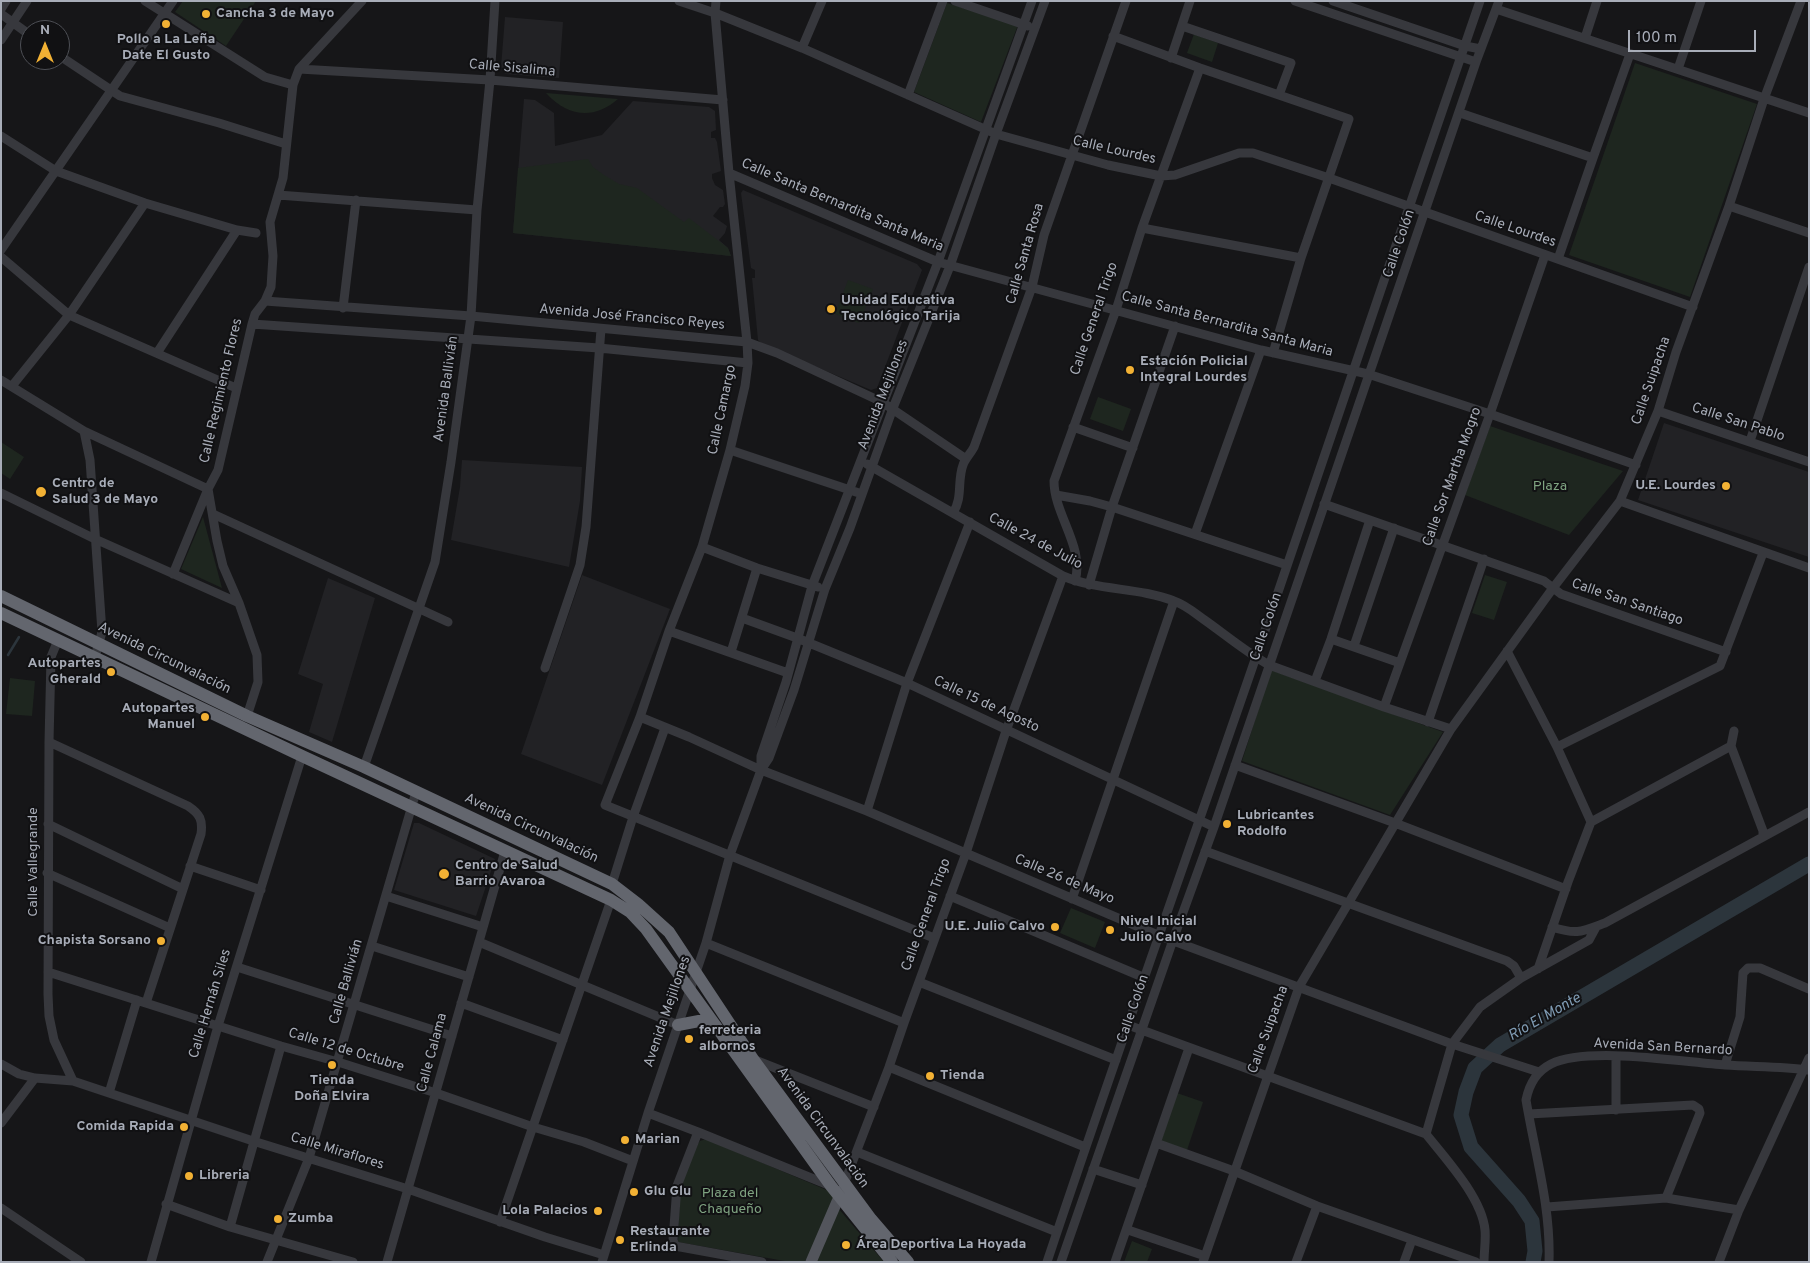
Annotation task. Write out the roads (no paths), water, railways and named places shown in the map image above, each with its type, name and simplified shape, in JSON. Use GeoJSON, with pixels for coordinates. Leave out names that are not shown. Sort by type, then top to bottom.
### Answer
{"type":"FeatureCollection","features":[{"type":"Feature","properties":{"kind":"highway","name":"Avenida Circunvalación"},"geometry":{"type":"LineString","coordinates":[[1,596],[247,716],[364,767],[612,884],[669,932],[838,1189],[878,1247],[892,1262]]}},
{"type":"Feature","properties":{"kind":"highway","name":"Avenida Circunvalación"},"geometry":{"type":"LineString","coordinates":[[2,614],[611,900],[630,912],[646,929],[712,1022],[838,1189],[871,1219],[908,1262]]}},
{"type":"Feature","properties":{"kind":"highway"},"geometry":{"type":"LineString","coordinates":[[678,1025],[699,1021],[712,1022]]}},
{"type":"Feature","properties":{"kind":"main road","name":"Calle General Trigo"},"geometry":{"type":"LineString","coordinates":[[811,1262],[838,1189]]}},
{"type":"Feature","properties":{"kind":"street"},"geometry":{"type":"LineString","coordinates":[[1,9],[6,1]]}},
{"type":"Feature","properties":{"kind":"street"},"geometry":{"type":"LineString","coordinates":[[1,40],[27,1]]}},
{"type":"Feature","properties":{"kind":"street"},"geometry":{"type":"LineString","coordinates":[[146,1],[265,76],[293,85]]}},
{"type":"Feature","properties":{"kind":"street"},"geometry":{"type":"LineString","coordinates":[[1,250],[112,92],[173,1]]}},
{"type":"Feature","properties":{"kind":"street","name":"Calle Regimiento Flores"},"geometry":{"type":"LineString","coordinates":[[173,574],[208,489],[218,470],[252,324],[255,314],[265,301],[271,287],[273,256],[270,222],[283,178],[293,85],[299,69],[362,1]]}},
{"type":"Feature","properties":{"kind":"street","name":"Avenida Ballivián"},"geometry":{"type":"LineString","coordinates":[[364,767],[420,610],[435,562],[471,316],[477,210],[490,80],[495,1]]}},
{"type":"Feature","properties":{"kind":"street","name":"Calle Lourdes"},"geometry":{"type":"LineString","coordinates":[[679,1],[715,13],[802,48],[996,134],[1108,165],[1161,176],[1175,175],[1239,153],[1253,153],[1693,306]]}},
{"type":"Feature","properties":{"kind":"street","name":"Calle Camargo"},"geometry":{"type":"LineString","coordinates":[[633,817],[605,805],[640,717],[702,547],[730,450],[745,386],[748,363],[729,173],[715,13],[716,1]]}},
{"type":"Feature","properties":{"kind":"street"},"geometry":{"type":"LineString","coordinates":[[802,48],[822,1]]}},
{"type":"Feature","properties":{"kind":"street"},"geometry":{"type":"LineString","coordinates":[[908,95],[943,1]]}},
{"type":"Feature","properties":{"kind":"street"},"geometry":{"type":"LineString","coordinates":[[955,1],[1024,23],[1035,29]]}},
{"type":"Feature","properties":{"kind":"street","name":"Avenida Mejillones"},"geometry":{"type":"LineString","coordinates":[[761,770],[761,756],[788,673],[812,586],[938,262],[1032,1]]}},
{"type":"Feature","properties":{"kind":"street","name":"Avenida Mejillones"},"geometry":{"type":"LineString","coordinates":[[603,1259],[648,1113],[697,972],[730,855],[761,770],[769,758],[788,707],[825,589],[893,408],[950,266],[1045,1]]}},
{"type":"Feature","properties":{"kind":"street","name":"Calle Santa Rosa"},"geometry":{"type":"LineString","coordinates":[[953,513],[958,506],[963,463],[974,447],[1032,287],[1044,235],[1126,1]]}},
{"type":"Feature","properties":{"kind":"street"},"geometry":{"type":"LineString","coordinates":[[1171,58],[1190,1]]}},
{"type":"Feature","properties":{"kind":"street"},"geometry":{"type":"LineString","coordinates":[[1295,1],[1476,62]]}},
{"type":"Feature","properties":{"kind":"street"},"geometry":{"type":"LineString","coordinates":[[1333,1],[1464,46],[1481,49]]}},
{"type":"Feature","properties":{"kind":"street","name":"Calle Colón"},"geometry":{"type":"LineString","coordinates":[[1047,1262],[1085,1146],[1256,658],[1480,1]]}},
{"type":"Feature","properties":{"kind":"street"},"geometry":{"type":"LineString","coordinates":[[1585,38],[1597,1]]}},
{"type":"Feature","properties":{"kind":"street"},"geometry":{"type":"LineString","coordinates":[[1678,70],[1701,1]]}},
{"type":"Feature","properties":{"kind":"street","name":"Calle Suipacha"},"geometry":{"type":"LineString","coordinates":[[1204,1259],[1299,987],[1450,729],[1553,588],[1620,501],[1658,411],[1676,352],[1729,206],[1764,99],[1801,1]]}},
{"type":"Feature","properties":{"kind":"street"},"geometry":{"type":"LineString","coordinates":[[1498,5],[1630,54],[1809,113]]}},
{"type":"Feature","properties":{"kind":"street","name":"Calle Colón"},"geometry":{"type":"LineString","coordinates":[[1061,1262],[1172,940],[1214,827],[1476,62],[1498,5]]}},
{"type":"Feature","properties":{"kind":"street"},"geometry":{"type":"LineString","coordinates":[[1,14],[20,28]]}},
{"type":"Feature","properties":{"kind":"street"},"geometry":{"type":"LineString","coordinates":[[1182,26],[1290,62],[1291,66],[1279,96]]}},
{"type":"Feature","properties":{"kind":"street"},"geometry":{"type":"LineString","coordinates":[[1113,36],[1279,96],[1349,119],[1302,258],[1273,353]]}},
{"type":"Feature","properties":{"kind":"street"},"geometry":{"type":"LineString","coordinates":[[1558,259],[1630,54]]}},
{"type":"Feature","properties":{"kind":"street"},"geometry":{"type":"LineString","coordinates":[[70,63],[120,96],[220,123],[286,144]]}},
{"type":"Feature","properties":{"kind":"street","name":"Calle General Trigo"},"geometry":{"type":"LineString","coordinates":[[1075,581],[1078,570],[1075,554],[1056,495],[1054,482],[1200,68]]}},
{"type":"Feature","properties":{"kind":"street","name":"Calle Sisalima"},"geometry":{"type":"LineString","coordinates":[[299,69],[490,80],[723,100]]}},
{"type":"Feature","properties":{"kind":"street"},"geometry":{"type":"LineString","coordinates":[[1460,113],[1592,158]]}},
{"type":"Feature","properties":{"kind":"street"},"geometry":{"type":"LineString","coordinates":[[1,136],[56,171],[145,203],[237,230],[256,233]]}},
{"type":"Feature","properties":{"kind":"street","name":"Calle Santa Bernardita Santa Maria"},"geometry":{"type":"LineString","coordinates":[[729,173],[950,266],[1261,350],[1352,372],[1368,374],[1490,414],[1636,466]]}},
{"type":"Feature","properties":{"kind":"street"},"geometry":{"type":"LineString","coordinates":[[278,195],[477,210]]}},
{"type":"Feature","properties":{"kind":"street"},"geometry":{"type":"LineString","coordinates":[[342,308],[356,200]]}},
{"type":"Feature","properties":{"kind":"street"},"geometry":{"type":"LineString","coordinates":[[12,386],[69,315],[145,203]]}},
{"type":"Feature","properties":{"kind":"street"},"geometry":{"type":"LineString","coordinates":[[1729,206],[1809,233]]}},
{"type":"Feature","properties":{"kind":"street"},"geometry":{"type":"LineString","coordinates":[[1142,228],[1302,258]]}},
{"type":"Feature","properties":{"kind":"street"},"geometry":{"type":"LineString","coordinates":[[157,353],[237,230]]}},
{"type":"Feature","properties":{"kind":"street","name":"Calle Sor Martha Mogro"},"geometry":{"type":"LineString","coordinates":[[1384,707],[1490,414],[1545,255]]}},
{"type":"Feature","properties":{"kind":"street"},"geometry":{"type":"LineString","coordinates":[[1,257],[69,315],[236,388]]}},
{"type":"Feature","properties":{"kind":"street"},"geometry":{"type":"LineString","coordinates":[[1750,441],[1809,267]]}},
{"type":"Feature","properties":{"kind":"street","name":"Avenida José Francisco Reyes"},"geometry":{"type":"LineString","coordinates":[[265,301],[471,316],[747,342],[882,402],[966,459]]}},
{"type":"Feature","properties":{"kind":"street"},"geometry":{"type":"LineString","coordinates":[[252,324],[599,348],[748,363]]}},
{"type":"Feature","properties":{"kind":"street"},"geometry":{"type":"LineString","coordinates":[[1089,585],[1112,507],[1175,326]]}},
{"type":"Feature","properties":{"kind":"street"},"geometry":{"type":"LineString","coordinates":[[544,668],[580,565],[586,527],[601,329]]}},
{"type":"Feature","properties":{"kind":"street"},"geometry":{"type":"LineString","coordinates":[[1194,534],[1261,350]]}},
{"type":"Feature","properties":{"kind":"street"},"geometry":{"type":"LineString","coordinates":[[1,380],[84,430],[208,489],[223,566],[239,603],[257,655],[258,682],[247,716]]}},
{"type":"Feature","properties":{"kind":"street","name":"Calle San Pablo"},"geometry":{"type":"LineString","coordinates":[[1658,411],[1809,462]]}},
{"type":"Feature","properties":{"kind":"street"},"geometry":{"type":"LineString","coordinates":[[1073,427],[1133,448]]}},
{"type":"Feature","properties":{"kind":"street"},"geometry":{"type":"LineString","coordinates":[[84,430],[90,460],[102,632],[95,657]]}},
{"type":"Feature","properties":{"kind":"street"},"geometry":{"type":"LineString","coordinates":[[730,450],[862,494]]}},
{"type":"Feature","properties":{"kind":"street","name":"Calle 24 de Julio"},"geometry":{"type":"LineString","coordinates":[[860,462],[872,466],[1063,576],[1089,585],[1155,595],[1174,601],[1188,608],[1256,658],[1269,665],[1450,729]]}},
{"type":"Feature","properties":{"kind":"street"},"geometry":{"type":"LineString","coordinates":[[1,493],[95,540],[239,603]]}},
{"type":"Feature","properties":{"kind":"street"},"geometry":{"type":"LineString","coordinates":[[1056,495],[1112,507],[1287,565]]}},
{"type":"Feature","properties":{"kind":"street"},"geometry":{"type":"LineString","coordinates":[[1620,501],[1809,568]]}},
{"type":"Feature","properties":{"kind":"street","name":"Calle San Santiago"},"geometry":{"type":"LineString","coordinates":[[1324,504],[1544,581],[1561,594],[1726,652]]}},
{"type":"Feature","properties":{"kind":"street"},"geometry":{"type":"LineString","coordinates":[[214,514],[448,622]]}},
{"type":"Feature","properties":{"kind":"street"},"geometry":{"type":"LineString","coordinates":[[1315,681],[1331,639],[1370,520]]}},
{"type":"Feature","properties":{"kind":"street"},"geometry":{"type":"LineString","coordinates":[[868,812],[907,683],[970,522]]}},
{"type":"Feature","properties":{"kind":"street"},"geometry":{"type":"LineString","coordinates":[[1354,646],[1394,528]]}},
{"type":"Feature","properties":{"kind":"street"},"geometry":{"type":"LineString","coordinates":[[702,547],[757,568],[825,589]]}},
{"type":"Feature","properties":{"kind":"street"},"geometry":{"type":"LineString","coordinates":[[1557,747],[1720,666],[1763,553]]}},
{"type":"Feature","properties":{"kind":"street"},"geometry":{"type":"LineString","coordinates":[[1428,722],[1484,559]]}},
{"type":"Feature","properties":{"kind":"street"},"geometry":{"type":"LineString","coordinates":[[731,652],[757,568]]}},
{"type":"Feature","properties":{"kind":"street","name":"Calle General Trigo"},"geometry":{"type":"LineString","coordinates":[[838,1189],[857,1152],[889,1067],[966,853],[1006,731],[1063,576]]}},
{"type":"Feature","properties":{"kind":"street"},"geometry":{"type":"LineString","coordinates":[[1072,899],[1174,601]]}},
{"type":"Feature","properties":{"kind":"street","name":"Calle 15 de Agosto"},"geometry":{"type":"LineString","coordinates":[[742,618],[797,638],[907,683],[1214,827]]}},
{"type":"Feature","properties":{"kind":"street"},"geometry":{"type":"LineString","coordinates":[[670,631],[788,673]]}},
{"type":"Feature","properties":{"kind":"street"},"geometry":{"type":"LineString","coordinates":[[1331,639],[1400,663]]}},
{"type":"Feature","properties":{"kind":"street","name":"Calle Vallegrande"},"geometry":{"type":"LineString","coordinates":[[58,640],[52,657],[49,742],[47,873],[49,1016],[54,1040],[73,1080]]}},
{"type":"Feature","properties":{"kind":"street"},"geometry":{"type":"LineString","coordinates":[[1507,651],[1557,747],[1591,822]]}},
{"type":"Feature","properties":{"kind":"street","name":"Calle 26 de Mayo"},"geometry":{"type":"LineString","coordinates":[[640,717],[761,770],[868,812],[1160,936],[1452,1044],[1539,1072]]}},
{"type":"Feature","properties":{"kind":"street"},"geometry":{"type":"LineString","coordinates":[[612,884],[633,817],[665,728]]}},
{"type":"Feature","properties":{"kind":"street"},"geometry":{"type":"LineString","coordinates":[[1734,731],[1731,746],[1763,831],[1763,837]]}},
{"type":"Feature","properties":{"kind":"street"},"geometry":{"type":"LineString","coordinates":[[49,742],[188,806],[201,817],[201,834],[146,1003]]}},
{"type":"Feature","properties":{"kind":"street"},"geometry":{"type":"LineString","coordinates":[[1538,969],[1591,822],[1731,746]]}},
{"type":"Feature","properties":{"kind":"street","name":"Calle Hernán Siles"},"geometry":{"type":"LineString","coordinates":[[151,1262],[218,1026],[302,756]]}},
{"type":"Feature","properties":{"kind":"street"},"geometry":{"type":"LineString","coordinates":[[1235,764],[1566,888]]}},
{"type":"Feature","properties":{"kind":"street","name":"Calle Ballivián"},"geometry":{"type":"LineString","coordinates":[[267,1262],[274,1241],[310,1158],[416,792]]}},
{"type":"Feature","properties":{"kind":"street"},"geometry":{"type":"LineString","coordinates":[[1552,927],[1579,933],[1596,927],[1809,812]]}},
{"type":"Feature","properties":{"kind":"street"},"geometry":{"type":"LineString","coordinates":[[633,817],[934,938]]}},
{"type":"Feature","properties":{"kind":"street"},"geometry":{"type":"LineString","coordinates":[[48,824],[182,888]]}},
{"type":"Feature","properties":{"kind":"street"},"geometry":{"type":"LineString","coordinates":[[1205,850],[1507,960],[1514,966],[1521,978]]}},
{"type":"Feature","properties":{"kind":"street","name":"Calle Calama"},"geometry":{"type":"LineString","coordinates":[[387,1262],[505,851]]}},
{"type":"Feature","properties":{"kind":"street"},"geometry":{"type":"LineString","coordinates":[[190,866],[261,890]]}},
{"type":"Feature","properties":{"kind":"street"},"geometry":{"type":"LineString","coordinates":[[47,873],[170,928]]}},
{"type":"Feature","properties":{"kind":"street"},"geometry":{"type":"LineString","coordinates":[[386,896],[483,927]]}},
{"type":"Feature","properties":{"kind":"street"},"geometry":{"type":"LineString","coordinates":[[950,896],[1145,978]]}},
{"type":"Feature","properties":{"kind":"street"},"geometry":{"type":"LineString","coordinates":[[500,1222],[611,900]]}},
{"type":"Feature","properties":{"kind":"street"},"geometry":{"type":"LineString","coordinates":[[1426,1134],[1452,1044],[1480,1007],[1521,978],[1588,940],[1596,927]]}},
{"type":"Feature","properties":{"kind":"street"},"geometry":{"type":"LineString","coordinates":[[479,942],[678,1025]]}},
{"type":"Feature","properties":{"kind":"street"},"geometry":{"type":"LineString","coordinates":[[706,943],[904,1022]]}},
{"type":"Feature","properties":{"kind":"street"},"geometry":{"type":"LineString","coordinates":[[372,946],[468,977]]}},
{"type":"Feature","properties":{"kind":"street"},"geometry":{"type":"LineString","coordinates":[[237,968],[452,1036]]}},
{"type":"Feature","properties":{"kind":"street"},"geometry":{"type":"LineString","coordinates":[[1725,1065],[1740,1017],[1743,973],[1748,968],[1760,968],[1809,989]]}},
{"type":"Feature","properties":{"kind":"street","name":"Calle 12 de Octubre"},"geometry":{"type":"LineString","coordinates":[[48,972],[436,1093],[533,1128],[584,1142],[634,1160]]}},
{"type":"Feature","properties":{"kind":"street"},"geometry":{"type":"LineString","coordinates":[[919,982],[1116,1060]]}},
{"type":"Feature","properties":{"kind":"street"},"geometry":{"type":"LineString","coordinates":[[110,1093],[137,1000]]}},
{"type":"Feature","properties":{"kind":"street"},"geometry":{"type":"LineString","coordinates":[[461,1003],[562,1040]]}},
{"type":"Feature","properties":{"kind":"street"},"geometry":{"type":"LineString","coordinates":[[1128,1025],[1426,1134],[1472,1195],[1480,1212],[1485,1230],[1484,1262]]}},
{"type":"Feature","properties":{"kind":"street"},"geometry":{"type":"LineString","coordinates":[[230,1227],[281,1046]]}},
{"type":"Feature","properties":{"kind":"street"},"geometry":{"type":"LineString","coordinates":[[1116,1262],[1189,1048]]}},
{"type":"Feature","properties":{"kind":"street"},"geometry":{"type":"LineString","coordinates":[[1616,1056],[1616,1110]]}},
{"type":"Feature","properties":{"kind":"street","name":"Avenida San Bernardo"},"geometry":{"type":"LineString","coordinates":[[1539,1072],[1552,1064],[1568,1059],[1616,1056],[1725,1065],[1806,1069]]}},
{"type":"Feature","properties":{"kind":"street"},"geometry":{"type":"LineString","coordinates":[[1719,1262],[1740,1210],[1806,1069],[1809,1058]]}},
{"type":"Feature","properties":{"kind":"street"},"geometry":{"type":"LineString","coordinates":[[753,1059],[874,1106]]}},
{"type":"Feature","properties":{"kind":"street","name":"Calle Miraflores"},"geometry":{"type":"LineString","coordinates":[[1,1064],[19,1074],[34,1078],[73,1080],[253,1141],[408,1189],[603,1259]]}},
{"type":"Feature","properties":{"kind":"street"},"geometry":{"type":"LineString","coordinates":[[889,1067],[1085,1146]]}},
{"type":"Feature","properties":{"kind":"street"},"geometry":{"type":"LineString","coordinates":[[1539,1072],[1528,1090],[1526,1100],[1547,1206],[1550,1242],[1549,1262]]}},
{"type":"Feature","properties":{"kind":"street"},"geometry":{"type":"LineString","coordinates":[[1,1123],[34,1078]]}},
{"type":"Feature","properties":{"kind":"street"},"geometry":{"type":"LineString","coordinates":[[1529,1114],[1693,1105],[1699,1109],[1700,1113],[1666,1198]]}},
{"type":"Feature","properties":{"kind":"street"},"geometry":{"type":"LineString","coordinates":[[648,1113],[838,1189]]}},
{"type":"Feature","properties":{"kind":"street"},"geometry":{"type":"LineString","coordinates":[[698,1132],[677,1186],[673,1240],[675,1246],[762,1262]]}},
{"type":"Feature","properties":{"kind":"street"},"geometry":{"type":"LineString","coordinates":[[1156,1143],[1234,1171],[1317,1206],[1476,1262]]}},
{"type":"Feature","properties":{"kind":"street"},"geometry":{"type":"LineString","coordinates":[[857,1152],[1057,1232]]}},
{"type":"Feature","properties":{"kind":"street"},"geometry":{"type":"LineString","coordinates":[[1093,1169],[1142,1186]]}},
{"type":"Feature","properties":{"kind":"street"},"geometry":{"type":"LineString","coordinates":[[1547,1206],[1666,1198],[1740,1210]]}},
{"type":"Feature","properties":{"kind":"street"},"geometry":{"type":"LineString","coordinates":[[166,1204],[274,1241],[352,1262]]}},
{"type":"Feature","properties":{"kind":"street"},"geometry":{"type":"LineString","coordinates":[[1296,1262],[1317,1206]]}},
{"type":"Feature","properties":{"kind":"street"},"geometry":{"type":"LineString","coordinates":[[1,1208],[78,1260]]}},
{"type":"Feature","properties":{"kind":"street"},"geometry":{"type":"LineString","coordinates":[[1128,1230],[1204,1259]]}},
{"type":"Feature","properties":{"kind":"street"},"geometry":{"type":"LineString","coordinates":[[1404,1262],[1412,1240]]}},
{"type":"Feature","properties":{"kind":"waterway"},"geometry":{"type":"LineString","coordinates":[[8,655],[19,637]]}},
{"type":"Feature","properties":{"kind":"waterway","name":"Río El Monte"},"geometry":{"type":"LineString","coordinates":[[1533,1262],[1535,1251],[1532,1221],[1519,1201],[1471,1147],[1461,1115],[1466,1092],[1475,1068],[1500,1045],[1809,864]]}},
{"type":"Feature","properties":{"kind":"place","name":"Cancha 3 de Mayo"},"geometry":{"type":"Point","coordinates":[206,14]}},
{"type":"Feature","properties":{"kind":"place","name":"Pollo a La Leña Date El Gusto"},"geometry":{"type":"Point","coordinates":[166,24]}},
{"type":"Feature","properties":{"kind":"place","name":"Unidad Educativa Tecnológico Tarija"},"geometry":{"type":"Point","coordinates":[831,309]}},
{"type":"Feature","properties":{"kind":"place","name":"Estación Policial Integral Lourdes"},"geometry":{"type":"Point","coordinates":[1130,370]}},
{"type":"Feature","properties":{"kind":"place","name":"U.E. Lourdes"},"geometry":{"type":"Point","coordinates":[1726,486]}},
{"type":"Feature","properties":{"kind":"place","name":"Centro de Salud 3 de Mayo"},"geometry":{"type":"Point","coordinates":[41,492]}},
{"type":"Feature","properties":{"kind":"place","name":"Autopartes Gherald"},"geometry":{"type":"Point","coordinates":[111,672]}},
{"type":"Feature","properties":{"kind":"place","name":"Autopartes Manuel"},"geometry":{"type":"Point","coordinates":[205,717]}},
{"type":"Feature","properties":{"kind":"place","name":"Lubricantes Rodolfo"},"geometry":{"type":"Point","coordinates":[1227,824]}},
{"type":"Feature","properties":{"kind":"place","name":"Centro de Salud Barrio Avaroa"},"geometry":{"type":"Point","coordinates":[444,874]}},
{"type":"Feature","properties":{"kind":"place","name":"U.E. Julio Calvo"},"geometry":{"type":"Point","coordinates":[1055,927]}},
{"type":"Feature","properties":{"kind":"place","name":"Nivel Inicial Julio Calvo"},"geometry":{"type":"Point","coordinates":[1110,930]}},
{"type":"Feature","properties":{"kind":"place","name":"Chapista Sorsano"},"geometry":{"type":"Point","coordinates":[161,941]}},
{"type":"Feature","properties":{"kind":"place","name":"ferreteria albornos"},"geometry":{"type":"Point","coordinates":[689,1039]}},
{"type":"Feature","properties":{"kind":"place","name":"Tienda Doña Elvira"},"geometry":{"type":"Point","coordinates":[332,1065]}},
{"type":"Feature","properties":{"kind":"place","name":"Tienda"},"geometry":{"type":"Point","coordinates":[930,1076]}},
{"type":"Feature","properties":{"kind":"place","name":"Comida Rapida"},"geometry":{"type":"Point","coordinates":[184,1127]}},
{"type":"Feature","properties":{"kind":"place","name":"Marian"},"geometry":{"type":"Point","coordinates":[625,1140]}},
{"type":"Feature","properties":{"kind":"place","name":"Libreria"},"geometry":{"type":"Point","coordinates":[189,1176]}},
{"type":"Feature","properties":{"kind":"place","name":"Glu Glu"},"geometry":{"type":"Point","coordinates":[634,1192]}},
{"type":"Feature","properties":{"kind":"place","name":"Lola Palacios"},"geometry":{"type":"Point","coordinates":[598,1211]}},
{"type":"Feature","properties":{"kind":"place","name":"Zumba"},"geometry":{"type":"Point","coordinates":[278,1219]}},
{"type":"Feature","properties":{"kind":"place","name":"Restaurante Erlinda"},"geometry":{"type":"Point","coordinates":[620,1240]}},
{"type":"Feature","properties":{"kind":"place","name":"Área Deportiva La Hoyada"},"geometry":{"type":"Point","coordinates":[846,1245]}},
{"type":"Feature","properties":{"kind":"park label","name":"Plaza"},"geometry":{"type":"Point","coordinates":[1550,487]}},
{"type":"Feature","properties":{"kind":"park label","name":"Plaza del Chaqueño"},"geometry":{"type":"Point","coordinates":[730,1202]}}]}
